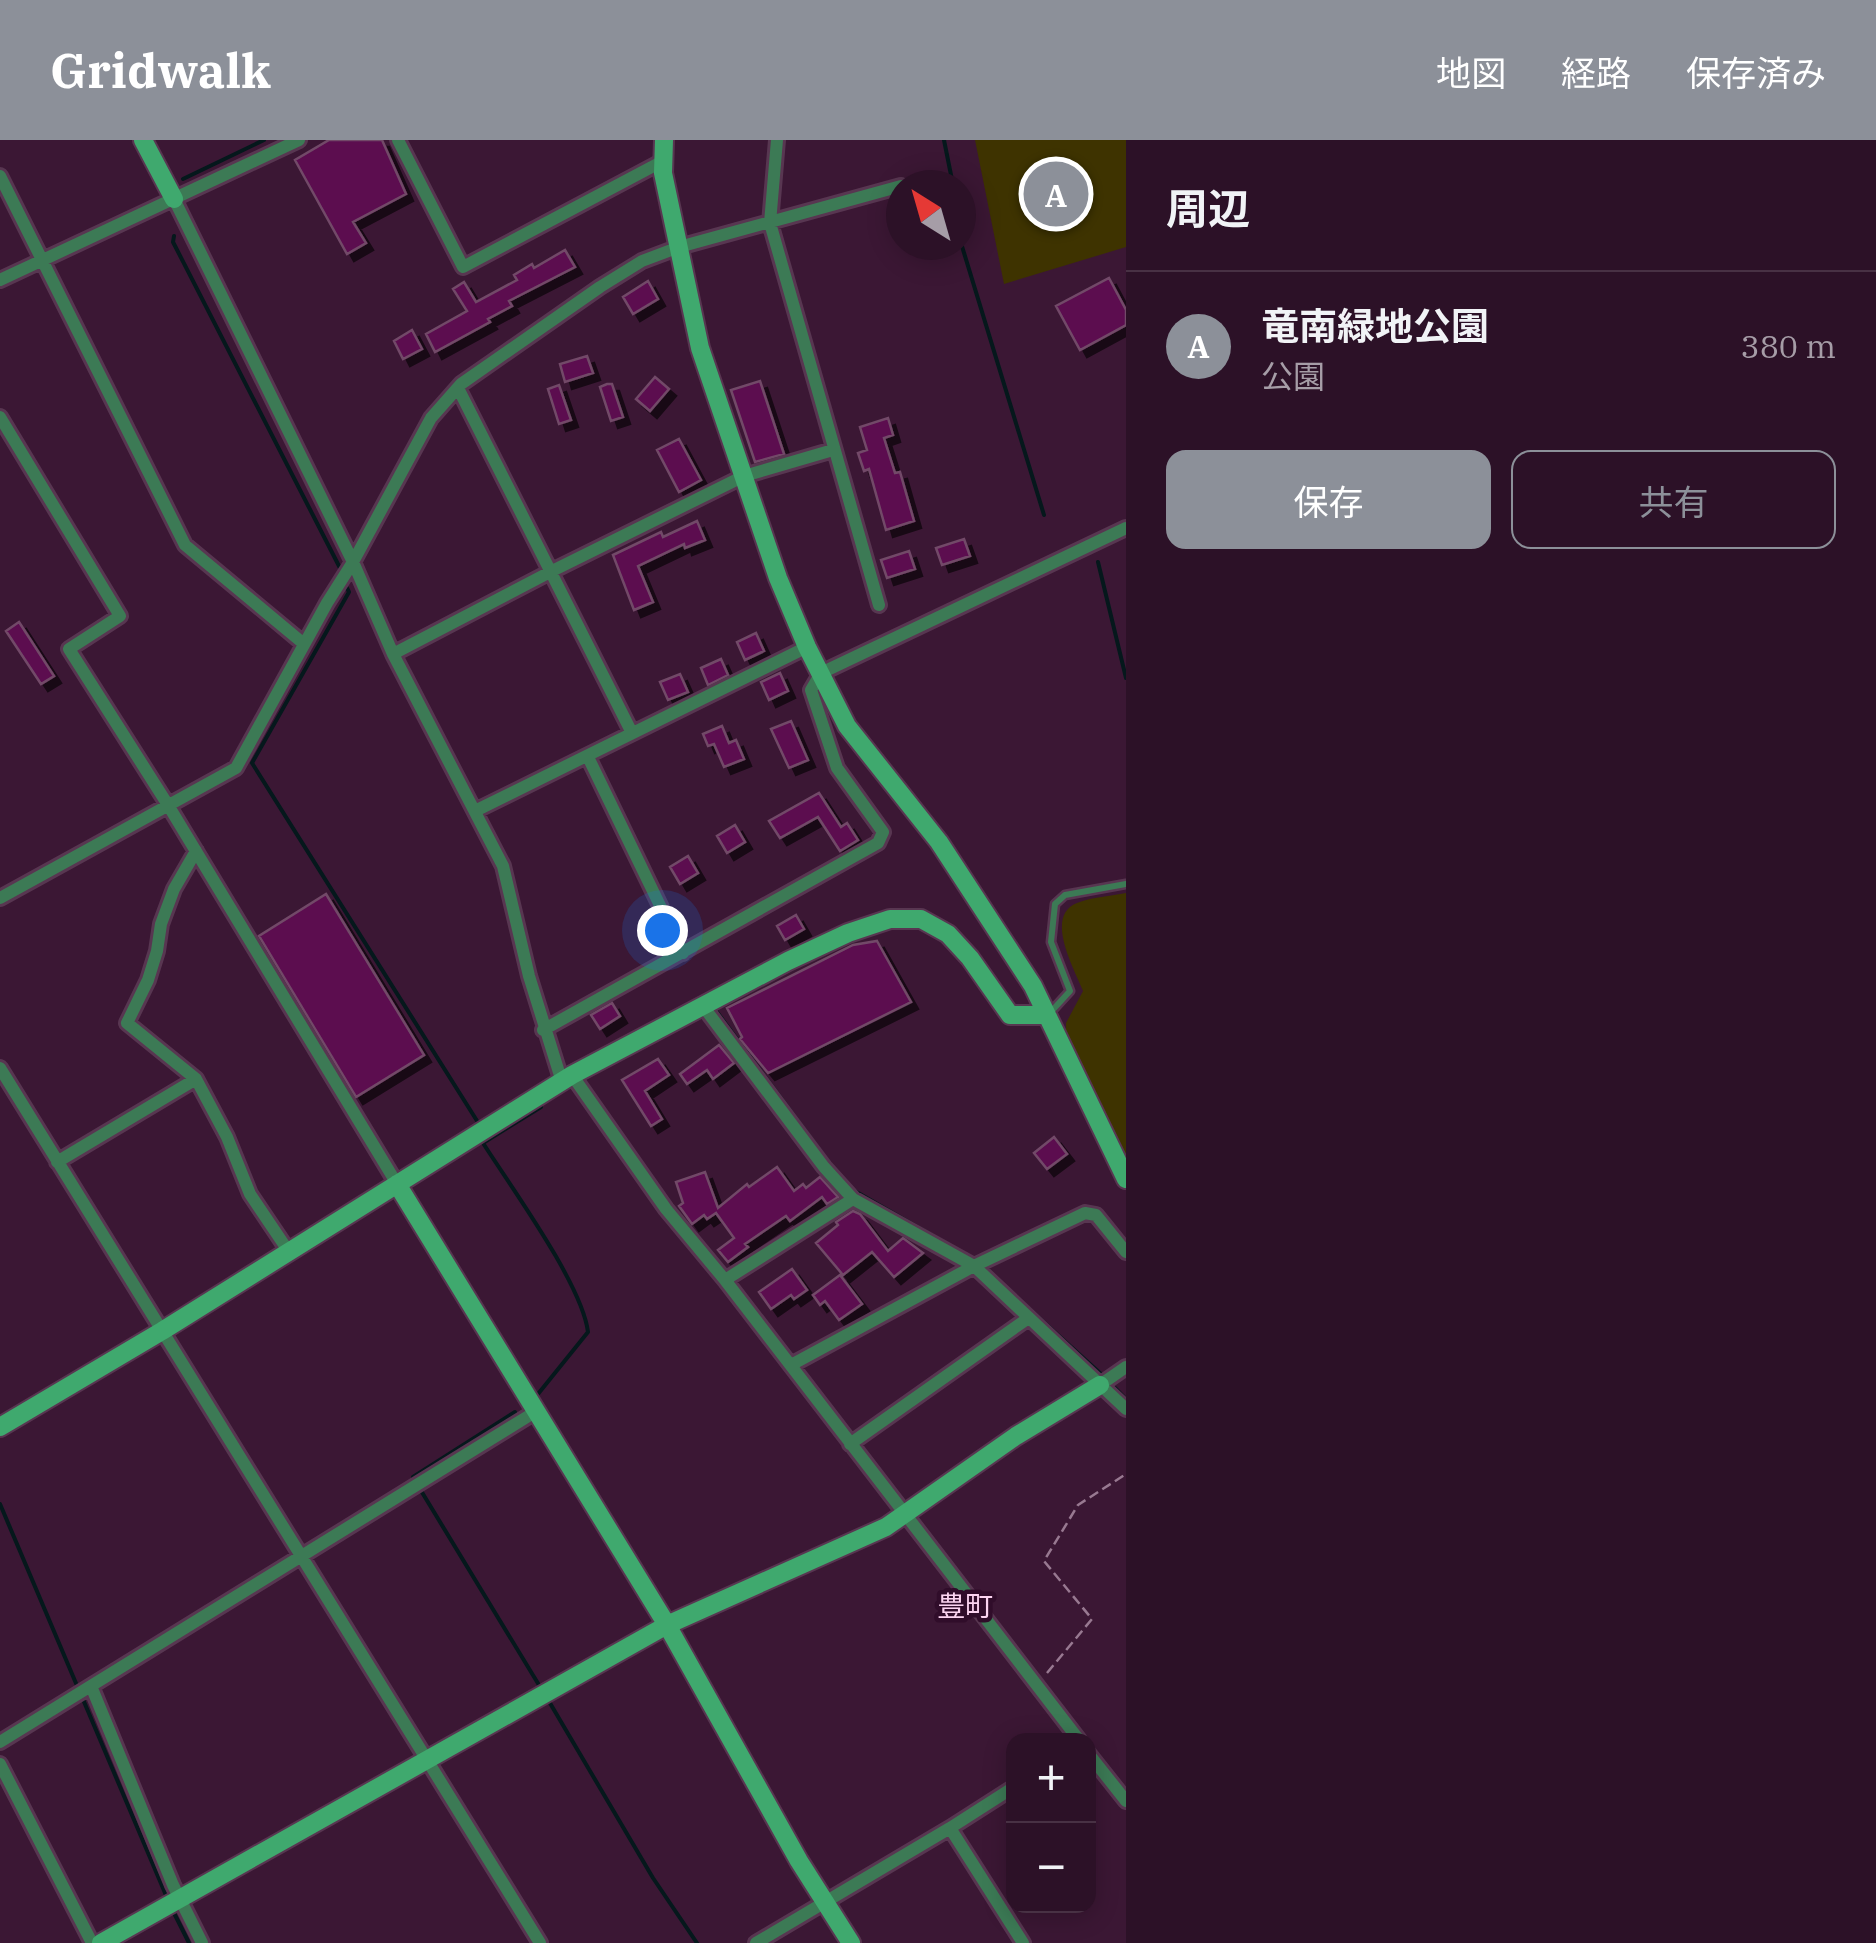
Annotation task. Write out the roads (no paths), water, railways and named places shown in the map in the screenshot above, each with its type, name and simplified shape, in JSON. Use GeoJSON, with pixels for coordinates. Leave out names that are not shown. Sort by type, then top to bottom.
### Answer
{"type":"FeatureCollection","features":[{"type":"Feature","properties":{"kind":"street"},"geometry":{"type":"LineString","coordinates":[[143,140],[353,562],[393,654],[503,866],[543,1030],[567,1078],[1074,1733]]}},
{"type":"Feature","properties":{"kind":"street"},"geometry":{"type":"LineString","coordinates":[[0,280],[298,140]]}},
{"type":"Feature","properties":{"kind":"street"},"geometry":{"type":"LineString","coordinates":[[398,140],[463,266],[663,161]]}},
{"type":"Feature","properties":{"kind":"street"},"geometry":{"type":"LineString","coordinates":[[664,140],[663,173],[700,348],[778,578],[807,647],[848,726],[939,842],[1034,986],[1126,1178]]}},
{"type":"Feature","properties":{"kind":"street"},"geometry":{"type":"LineString","coordinates":[[776,140],[770,222],[880,605]]}},
{"type":"Feature","properties":{"kind":"street"},"geometry":{"type":"LineString","coordinates":[[0,176],[185,546],[304,644]]}},
{"type":"Feature","properties":{"kind":"street"},"geometry":{"type":"LineString","coordinates":[[0,898],[236,768],[431,418],[458,388],[501,354],[642,261],[679,247],[886,190]]}},
{"type":"Feature","properties":{"kind":"street"},"geometry":{"type":"LineString","coordinates":[[458,388],[632,733]]}},
{"type":"Feature","properties":{"kind":"street"},"geometry":{"type":"LineString","coordinates":[[0,416],[120,616],[69,649],[667,1625],[799,1861],[851,1943]]}},
{"type":"Feature","properties":{"kind":"street"},"geometry":{"type":"LineString","coordinates":[[393,654],[552,570],[744,476],[833,450]]}},
{"type":"Feature","properties":{"kind":"street"},"geometry":{"type":"LineString","coordinates":[[543,1030],[878,843],[883,832],[836,768],[821,726],[811,690],[821,672],[1126,528]]}},
{"type":"Feature","properties":{"kind":"street"},"geometry":{"type":"LineString","coordinates":[[477,810],[807,647]]}},
{"type":"Feature","properties":{"kind":"street"},"geometry":{"type":"LineString","coordinates":[[588,757],[683,953]]}},
{"type":"Feature","properties":{"kind":"street"},"geometry":{"type":"LineString","coordinates":[[196,851],[174,889],[148,980],[126,1023],[196,1079],[227,1137],[250,1194],[289,1252]]}},
{"type":"Feature","properties":{"kind":"street"},"geometry":{"type":"LineString","coordinates":[[0,1427],[162,1331],[567,1078],[848,934],[890,919],[921,919],[948,934],[1010,1015],[1047,1015]]}},
{"type":"Feature","properties":{"kind":"street"},"geometry":{"type":"LineString","coordinates":[[706,1010],[824,1167],[853,1198],[978,1264],[1027,1319],[1126,1409]]}},
{"type":"Feature","properties":{"kind":"street"},"geometry":{"type":"LineString","coordinates":[[0,1068],[540,1943]]}},
{"type":"Feature","properties":{"kind":"street"},"geometry":{"type":"LineString","coordinates":[[58,1162],[196,1079]]}},
{"type":"Feature","properties":{"kind":"street"},"geometry":{"type":"LineString","coordinates":[[725,1280],[853,1198]]}},
{"type":"Feature","properties":{"kind":"street"},"geometry":{"type":"LineString","coordinates":[[791,1365],[978,1264],[1085,1213],[1096,1215],[1126,1252]]}},
{"type":"Feature","properties":{"kind":"street"},"geometry":{"type":"LineString","coordinates":[[850,1444],[1027,1319]]}},
{"type":"Feature","properties":{"kind":"street"},"geometry":{"type":"LineString","coordinates":[[101,1943],[667,1625],[852,1546],[1126,1368]]}},
{"type":"Feature","properties":{"kind":"street"},"geometry":{"type":"LineString","coordinates":[[0,1742],[535,1412]]}},
{"type":"Feature","properties":{"kind":"street"},"geometry":{"type":"LineString","coordinates":[[90,1687],[172,1903],[202,1943]]}},
{"type":"Feature","properties":{"kind":"street"},"geometry":{"type":"LineString","coordinates":[[1096,1763],[1126,1801]]}},
{"type":"Feature","properties":{"kind":"street"},"geometry":{"type":"LineString","coordinates":[[0,1764],[92,1943]]}},
{"type":"Feature","properties":{"kind":"street"},"geometry":{"type":"LineString","coordinates":[[756,1943],[1006,1792]]}},
{"type":"Feature","properties":{"kind":"street"},"geometry":{"type":"LineString","coordinates":[[950,1828],[1022,1943]]}},
{"type":"Feature","properties":{"kind":"lane"},"geometry":{"type":"LineString","coordinates":[[1047,1015],[1070,992],[1051,942],[1055,904],[1065,895],[1126,884]]}},
{"type":"Feature","properties":{"kind":"waterway"},"geometry":{"type":"LineString","coordinates":[[183,179],[264,140]]}},
{"type":"Feature","properties":{"kind":"waterway"},"geometry":{"type":"LineString","coordinates":[[944,140],[950,170]]}},
{"type":"Feature","properties":{"kind":"waterway"},"geometry":{"type":"LineString","coordinates":[[174,236],[173,242],[340,568]]}},
{"type":"Feature","properties":{"kind":"waterway"},"geometry":{"type":"LineString","coordinates":[[966,260],[1044,515]]}},
{"type":"Feature","properties":{"kind":"waterway"},"geometry":{"type":"LineString","coordinates":[[1098,562],[1126,678]]}},
{"type":"Feature","properties":{"kind":"waterway"},"geometry":{"type":"LineString","coordinates":[[347,588],[349,592],[252,763],[479,1124]]}},
{"type":"Feature","properties":{"kind":"waterway"},"geometry":{"type":"LineString","coordinates":[[714,1008],[833,1168]]}},
{"type":"Feature","properties":{"kind":"waterway"},"geometry":{"type":"LineString","coordinates":[[538,1394],[588,1332],[560,1263],[483,1143],[541,1107]]}},
{"type":"Feature","properties":{"kind":"waterway"},"geometry":{"type":"LineString","coordinates":[[853,1190],[975,1260]]}},
{"type":"Feature","properties":{"kind":"waterway"},"geometry":{"type":"LineString","coordinates":[[1004,1286],[1101,1374]]}},
{"type":"Feature","properties":{"kind":"waterway"},"geometry":{"type":"LineString","coordinates":[[1115,1388],[1126,1399]]}},
{"type":"Feature","properties":{"kind":"waterway"},"geometry":{"type":"LineString","coordinates":[[415,1481],[413,1477],[515,1412]]}},
{"type":"Feature","properties":{"kind":"waterway"},"geometry":{"type":"LineString","coordinates":[[420,1489],[542,1690]]}},
{"type":"Feature","properties":{"kind":"waterway"},"geometry":{"type":"LineString","coordinates":[[0,1504],[78,1688]]}},
{"type":"Feature","properties":{"kind":"waterway"},"geometry":{"type":"LineString","coordinates":[[82,1697],[168,1900]]}},
{"type":"Feature","properties":{"kind":"waterway"},"geometry":{"type":"LineString","coordinates":[[547,1698],[653,1878],[697,1943]]}},
{"type":"Feature","properties":{"kind":"waterway"},"geometry":{"type":"LineString","coordinates":[[172,1909],[189,1943]]}},
{"type":"Feature","properties":{"kind":"place","name":"竜南緑地公園"},"geometry":{"type":"Point","coordinates":[1056,194]}},
{"type":"Feature","properties":{"kind":"district","name":"豊町"},"geometry":{"type":"Point","coordinates":[965,1606]}}]}
